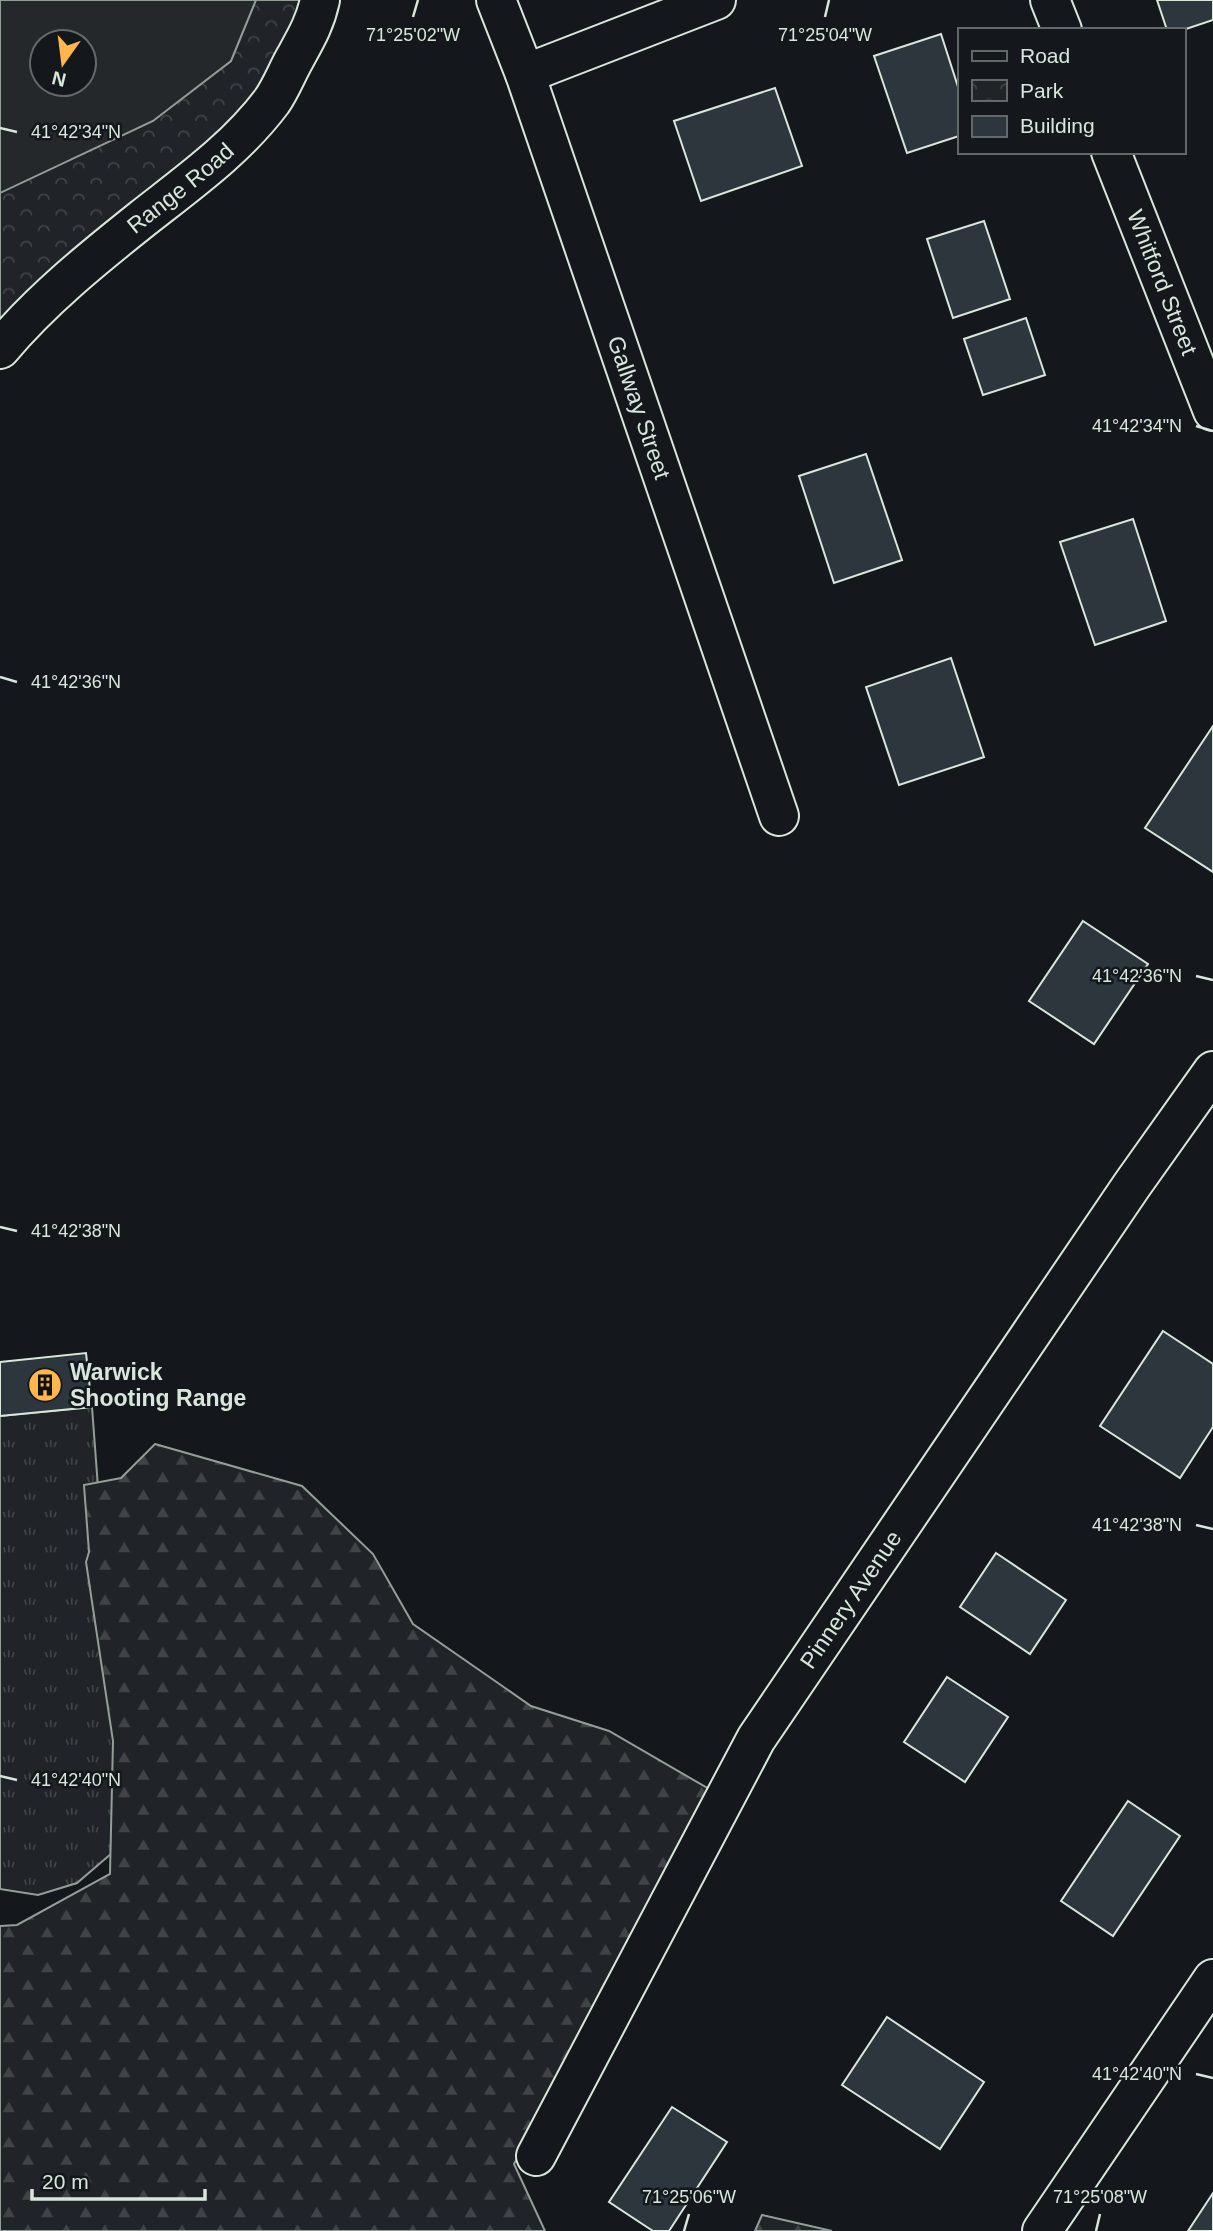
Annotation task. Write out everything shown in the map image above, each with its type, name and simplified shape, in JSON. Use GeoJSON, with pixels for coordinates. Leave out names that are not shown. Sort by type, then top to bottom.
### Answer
{"type":"FeatureCollection","features":[{"type":"Feature","properties":{"kind":"street","name":"Range Road"},"geometry":{"type":"LineString","coordinates":[[0,349],[55,293],[142,219],[206,171],[249,129],[274,98],[314,23],[320,0]]}},
{"type":"Feature","properties":{"kind":"street","name":"Gallway Street"},"geometry":{"type":"LineString","coordinates":[[496,0],[525,74],[779,816]]}},
{"type":"Feature","properties":{"kind":"street"},"geometry":{"type":"LineString","coordinates":[[525,74],[716,0]]}},
{"type":"Feature","properties":{"kind":"street"},"geometry":{"type":"LineString","coordinates":[[1050,0],[1061,28]]}},
{"type":"Feature","properties":{"kind":"street","name":"Whitford Street"},"geometry":{"type":"LineString","coordinates":[[1112,154],[1213,411]]}},
{"type":"Feature","properties":{"kind":"street","name":"Pinnery Avenue"},"geometry":{"type":"LineString","coordinates":[[536,2156],[756,1739],[1132,1185],[1213,1071]]}},
{"type":"Feature","properties":{"kind":"street"},"geometry":{"type":"LineString","coordinates":[[1042,2231],[1213,1979]]}},
{"type":"Feature","properties":{"kind":"green space"},"geometry":{"type":"Polygon","coordinates":[[[0,0],[319,0],[241,141],[0,344],[0,0]]]}},
{"type":"Feature","properties":{"kind":"green space","name":"Warwick Shooting Range"},"geometry":{"type":"Polygon","coordinates":[[[92,1407],[121,1795],[112,1853],[77,1883],[38,1895],[0,1889],[0,1416],[92,1407]]]}},
{"type":"Feature","properties":{"kind":"green space"},"geometry":{"type":"Polygon","coordinates":[[[155,1444],[302,1486],[373,1554],[413,1624],[531,1706],[609,1731],[716,1793],[514,2164],[545,2231],[0,2231],[0,1926],[17,1925],[110,1874],[113,1741],[86,1562],[89,1552],[84,1485],[121,1478],[155,1444]]]}},
{"type":"Feature","properties":{"kind":"green space"},"geometry":{"type":"Polygon","coordinates":[[[762,2215],[832,2231],[755,2231],[762,2215]]]}},
{"type":"Feature","properties":{"kind":"shaded area"},"geometry":{"type":"Polygon","coordinates":[[[0,0],[256,0],[231,61],[153,121],[0,193],[0,0]]]}},
{"type":"Feature","properties":{"kind":"building"},"geometry":{"type":"Polygon","coordinates":[[[1157,0],[1213,0],[1213,20],[1185,29],[1166,28],[1157,0]]]}},
{"type":"Feature","properties":{"kind":"building"},"geometry":{"type":"Polygon","coordinates":[[[941,34],[958,87],[958,136],[907,153],[874,56],[941,34]]]}},
{"type":"Feature","properties":{"kind":"building"},"geometry":{"type":"Polygon","coordinates":[[[775,88],[802,166],[701,201],[674,121],[775,88]]]}},
{"type":"Feature","properties":{"kind":"building"},"geometry":{"type":"Polygon","coordinates":[[[984,221],[1010,299],[953,318],[927,239],[984,221]]]}},
{"type":"Feature","properties":{"kind":"building"},"geometry":{"type":"Polygon","coordinates":[[[1026,318],[1045,375],[983,395],[964,339],[1026,318]]]}},
{"type":"Feature","properties":{"kind":"building"},"geometry":{"type":"Polygon","coordinates":[[[866,454],[902,560],[834,583],[799,476],[866,454]]]}},
{"type":"Feature","properties":{"kind":"building"},"geometry":{"type":"Polygon","coordinates":[[[1133,519],[1166,621],[1095,645],[1060,542],[1133,519]]]}},
{"type":"Feature","properties":{"kind":"building"},"geometry":{"type":"Polygon","coordinates":[[[951,658],[984,757],[899,785],[866,687],[951,658]]]}},
{"type":"Feature","properties":{"kind":"building"},"geometry":{"type":"Polygon","coordinates":[[[1213,726],[1213,872],[1145,828],[1213,726]]]}},
{"type":"Feature","properties":{"kind":"building"},"geometry":{"type":"Polygon","coordinates":[[[1083,921],[1148,964],[1094,1044],[1029,1001],[1083,921]]]}},
{"type":"Feature","properties":{"kind":"building"},"geometry":{"type":"Polygon","coordinates":[[[1163,1331],[1213,1364],[1213,1427],[1180,1478],[1100,1426],[1163,1331]]]}},
{"type":"Feature","properties":{"kind":"building","name":"Warwick Shooting Range"},"geometry":{"type":"Polygon","coordinates":[[[86,1353],[92,1407],[0,1416],[0,1362],[86,1353]]]}},
{"type":"Feature","properties":{"kind":"building"},"geometry":{"type":"Polygon","coordinates":[[[996,1553],[1066,1600],[1030,1654],[960,1607],[996,1553]]]}},
{"type":"Feature","properties":{"kind":"building"},"geometry":{"type":"Polygon","coordinates":[[[947,1677],[1008,1717],[965,1782],[904,1742],[947,1677]]]}},
{"type":"Feature","properties":{"kind":"building"},"geometry":{"type":"Polygon","coordinates":[[[1128,1801],[1180,1836],[1113,1936],[1061,1901],[1128,1801]]]}},
{"type":"Feature","properties":{"kind":"building"},"geometry":{"type":"Polygon","coordinates":[[[887,2017],[984,2082],[940,2149],[842,2085],[887,2017]]]}},
{"type":"Feature","properties":{"kind":"building"},"geometry":{"type":"Polygon","coordinates":[[[672,2107],[727,2142],[669,2231],[653,2231],[609,2202],[672,2107]]]}},
{"type":"Feature","properties":{"kind":"building"},"geometry":{"type":"Polygon","coordinates":[[[1213,2193],[1213,2231],[1188,2231],[1213,2193]]]}},
{"type":"Feature","properties":{"kind":"place","name":"Warwick Shooting Range"},"geometry":{"type":"Point","coordinates":[45,1385]}}]}
